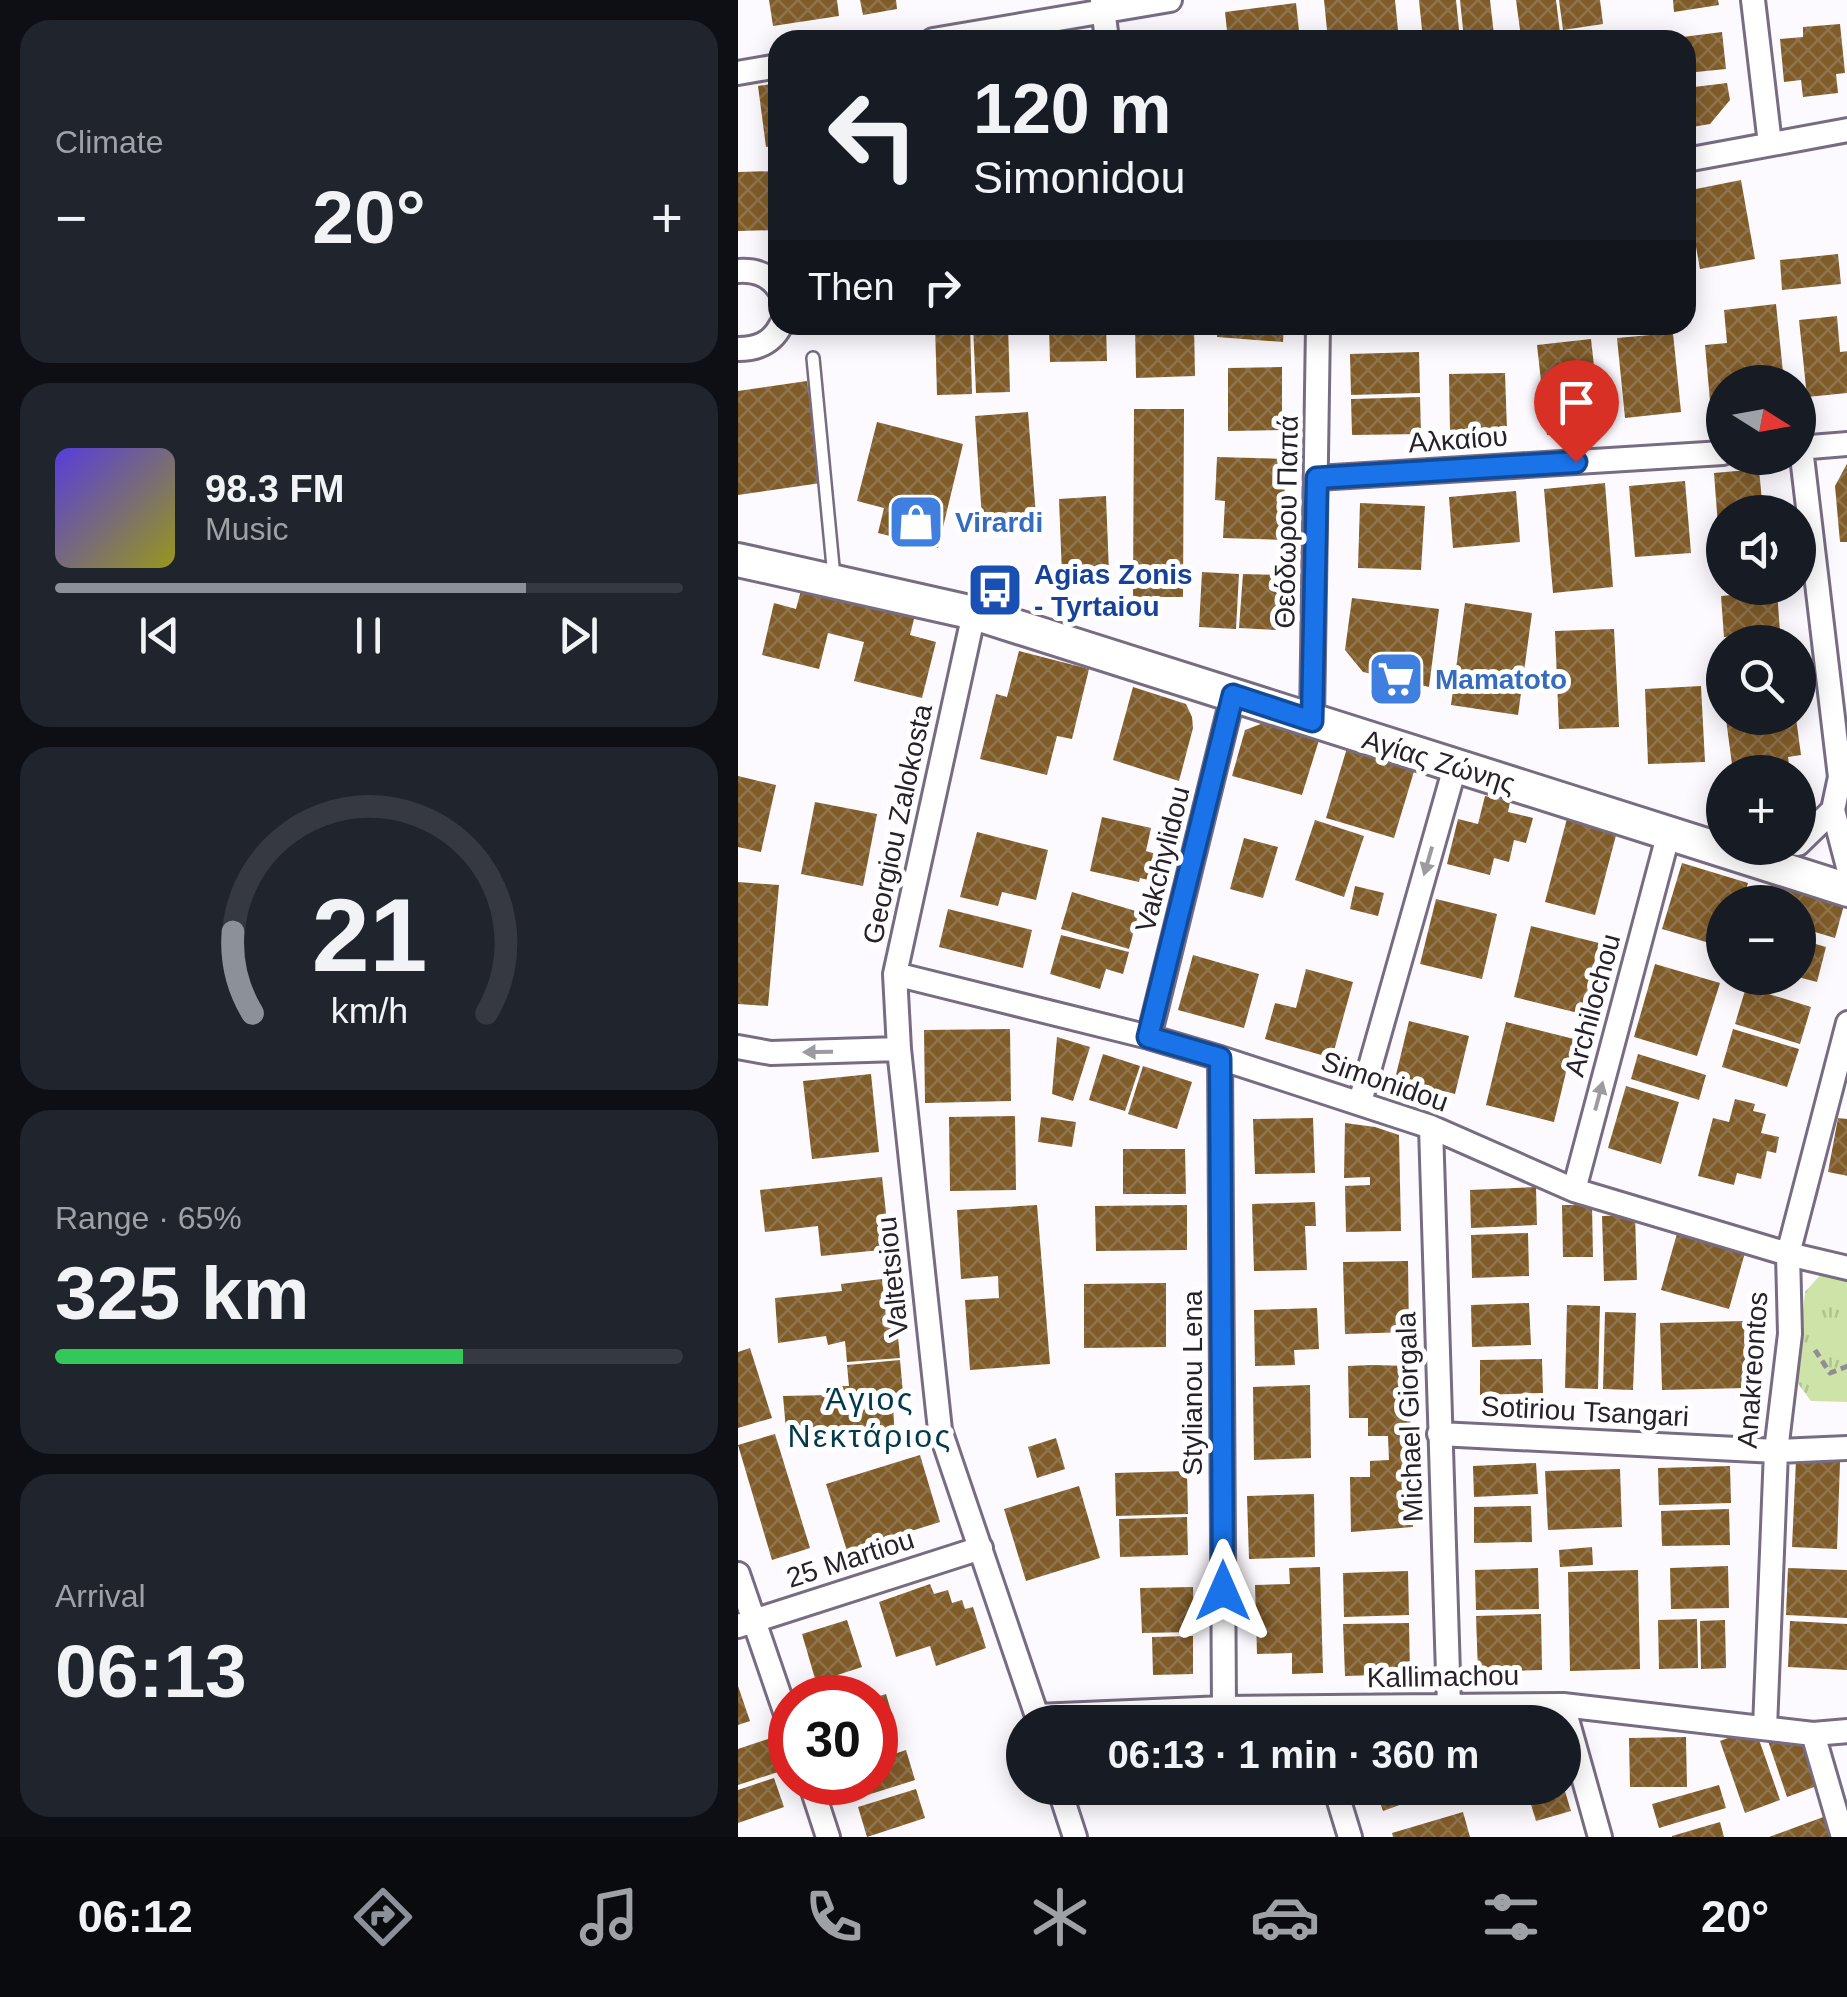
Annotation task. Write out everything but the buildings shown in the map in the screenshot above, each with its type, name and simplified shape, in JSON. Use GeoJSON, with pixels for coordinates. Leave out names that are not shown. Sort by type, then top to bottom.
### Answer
{"type":"FeatureCollection","features":[{"type":"Feature","properties":{"kind":"main road","name":"Αγίας Ζώνης"},"geometry":{"type":"LineString","coordinates":[[738,560],[974,613],[1606,812],[1668,836],[1706,841]]}},
{"type":"Feature","properties":{"kind":"main road","name":"Αγίας Ζώνης"},"geometry":{"type":"LineString","coordinates":[[1807,865],[1848,890]]}},
{"type":"Feature","properties":{"kind":"street"},"geometry":{"type":"LineString","coordinates":[[982,30],[1103,6],[1170,0]]}},
{"type":"Feature","properties":{"kind":"street"},"geometry":{"type":"LineString","coordinates":[[1753,0],[1770,144]]}},
{"type":"Feature","properties":{"kind":"street"},"geometry":{"type":"LineString","coordinates":[[738,73],[768,68]]}},
{"type":"Feature","properties":{"kind":"street"},"geometry":{"type":"LineString","coordinates":[[1696,158],[1848,130]]}},
{"type":"Feature","properties":{"kind":"street"},"geometry":{"type":"LineString","coordinates":[[738,272],[752,271],[768,279]]}},
{"type":"Feature","properties":{"kind":"street"},"geometry":{"type":"LineString","coordinates":[[738,348],[763,345],[775,335]]}},
{"type":"Feature","properties":{"kind":"street","name":"Θεόδωρου Παπά"},"geometry":{"type":"LineString","coordinates":[[1312,721],[1318,335]]}},
{"type":"Feature","properties":{"kind":"street"},"geometry":{"type":"LineString","coordinates":[[1816,447],[1848,444]]}},
{"type":"Feature","properties":{"kind":"street","name":"Αλκαίου"},"geometry":{"type":"LineString","coordinates":[[1317,478],[1706,453]]}},
{"type":"Feature","properties":{"kind":"street"},"geometry":{"type":"LineString","coordinates":[[1802,475],[1840,777],[1832,810],[1848,867]]}},
{"type":"Feature","properties":{"kind":"street","name":"Georgiou Zalokosta"},"geometry":{"type":"LineString","coordinates":[[899,1049],[895,974],[974,613]]}},
{"type":"Feature","properties":{"kind":"street","name":"Vakchylidou"},"geometry":{"type":"LineString","coordinates":[[1148,1037],[1233,695]]}},
{"type":"Feature","properties":{"kind":"street"},"geometry":{"type":"LineString","coordinates":[[1360,1102],[1455,767]]}},
{"type":"Feature","properties":{"kind":"street"},"geometry":{"type":"LineString","coordinates":[[1816,826],[1832,810]]}},
{"type":"Feature","properties":{"kind":"street","name":"Archilochou"},"geometry":{"type":"LineString","coordinates":[[1574,1190],[1668,836]]}},
{"type":"Feature","properties":{"kind":"street","name":"Simonidou"},"geometry":{"type":"LineString","coordinates":[[895,974],[1220,1058],[1432,1128],[1574,1190],[1848,1268]]}},
{"type":"Feature","properties":{"kind":"street","name":"Anakreontos"},"geometry":{"type":"LineString","coordinates":[[1764,1728],[1776,1451],[1790,1334],[1788,1254],[1848,1024]]}},
{"type":"Feature","properties":{"kind":"street"},"geometry":{"type":"LineString","coordinates":[[738,1046],[771,1053],[899,1049]]}},
{"type":"Feature","properties":{"kind":"street","name":"Valtetsiou"},"geometry":{"type":"LineString","coordinates":[[899,1049],[940,1430],[1033,1705]]}},
{"type":"Feature","properties":{"kind":"street","name":"Stylianou Lena"},"geometry":{"type":"LineString","coordinates":[[1220,1058],[1224,1705]]}},
{"type":"Feature","properties":{"kind":"street","name":"Michael Giorgala"},"geometry":{"type":"LineString","coordinates":[[1432,1128],[1449,1705]]}},
{"type":"Feature","properties":{"kind":"street","name":"Sotiriou Tsangari"},"geometry":{"type":"LineString","coordinates":[[1438,1434],[1776,1451],[1848,1448]]}},
{"type":"Feature","properties":{"kind":"street","name":"25 Martiou"},"geometry":{"type":"LineString","coordinates":[[746,1624],[981,1548]]}},
{"type":"Feature","properties":{"kind":"street"},"geometry":{"type":"LineString","coordinates":[[738,1574],[746,1624],[768,1675]]}},
{"type":"Feature","properties":{"kind":"street"},"geometry":{"type":"LineString","coordinates":[[1563,1704],[1600,1837]]}},
{"type":"Feature","properties":{"kind":"street","name":"Kallimachou"},"geometry":{"type":"LineString","coordinates":[[1506,1705],[1563,1704],[1813,1734],[1848,1730]]}},
{"type":"Feature","properties":{"kind":"street"},"geometry":{"type":"LineString","coordinates":[[1813,1734],[1843,1837]]}},
{"type":"Feature","properties":{"kind":"street"},"geometry":{"type":"LineString","coordinates":[[818,1805],[828,1837]]}},
{"type":"Feature","properties":{"kind":"street"},"geometry":{"type":"LineString","coordinates":[[1065,1805],[1075,1837]]}},
{"type":"Feature","properties":{"kind":"street"},"geometry":{"type":"LineString","coordinates":[[1340,1805],[1350,1837]]}},
{"type":"Feature","properties":{"kind":"lane"},"geometry":{"type":"LineString","coordinates":[[813,358],[835,581]]}},
{"type":"Feature","properties":{"kind":"path"},"geometry":{"type":"LineString","coordinates":[[1790,1334],[1805,1334],[1830,1373],[1848,1366]]}},
{"type":"Feature","properties":{"kind":"green space"},"geometry":{"type":"Polygon","coordinates":[[[1822,1273],[1847,1277],[1847,1402],[1811,1401],[1796,1381],[1805,1292],[1822,1273]]]}},
{"type":"Feature","properties":{"kind":"place","name":"Virardi"},"geometry":{"type":"Point","coordinates":[916,522]}},
{"type":"Feature","properties":{"kind":"place","name":"Agias Zonis - Tyrtaiou"},"geometry":{"type":"Point","coordinates":[995,590]}},
{"type":"Feature","properties":{"kind":"place","name":"Mamatoto"},"geometry":{"type":"Point","coordinates":[1396,679]}},
{"type":"Feature","properties":{"kind":"district","name":"Άγιος Νεκτάριος"},"geometry":{"type":"Point","coordinates":[870,1418]}},
{"type":"Feature","properties":{"kind":"route"},"geometry":{"type":"LineString","coordinates":[[1223,1591],[1220,1058],[1148,1037],[1233,695],[1312,721],[1317,478],[1576,462]]}}]}
